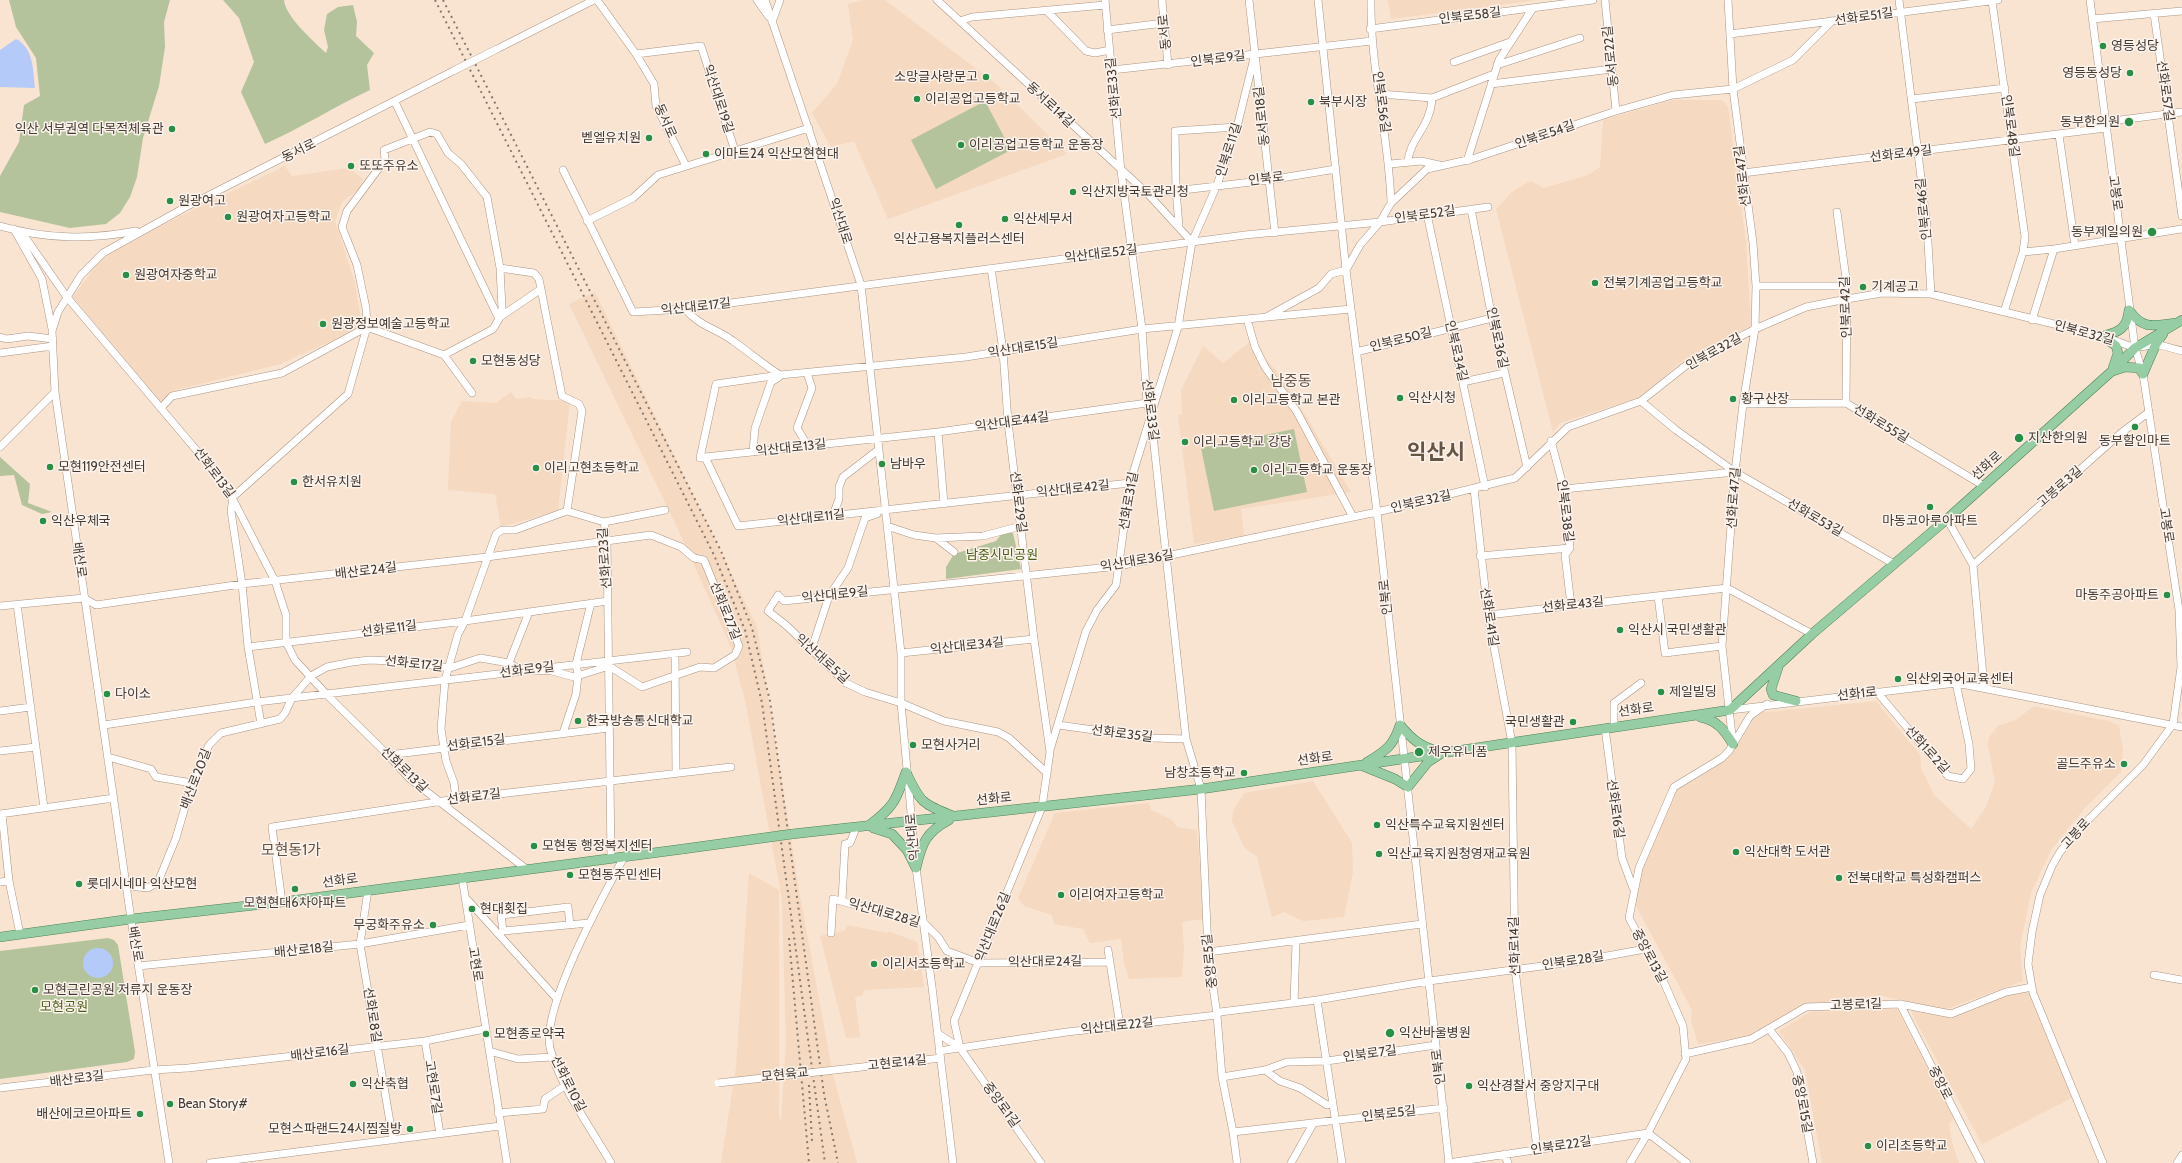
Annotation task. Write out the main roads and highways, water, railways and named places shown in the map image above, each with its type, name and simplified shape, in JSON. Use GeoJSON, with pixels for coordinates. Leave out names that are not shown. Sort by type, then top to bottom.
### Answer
{"type":"FeatureCollection","features":[{"type":"Feature","properties":{"kind":"main road"},"geometry":{"type":"LineString","coordinates":[[2129,310],[2137,320],[2145,325],[2180,322],[2160,336],[2143,374],[2139,368],[2133,367],[2112,371],[2118,352],[2116,346],[2102,336],[2116,333],[2128,322],[2129,310]]}},
{"type":"Feature","properties":{"kind":"main road","name":"선화로"},"geometry":{"type":"LineString","coordinates":[[0,937],[131,919],[282,902],[525,868],[624,857],[792,834],[868,827],[1201,789],[1730,710],[1778,668],[1812,634],[1984,486],[2112,371],[2135,348],[2180,322]]}},
{"type":"Feature","properties":{"kind":"main road"},"geometry":{"type":"LineString","coordinates":[[1778,668],[1771,689],[1772,695],[1796,701]]}},
{"type":"Feature","properties":{"kind":"main road"},"geometry":{"type":"LineString","coordinates":[[1690,716],[1709,719],[1718,724],[1733,744]]}},
{"type":"Feature","properties":{"kind":"main road"},"geometry":{"type":"LineString","coordinates":[[1362,766],[1387,750],[1396,739],[1400,725],[1418,744],[1442,753]]}},
{"type":"Feature","properties":{"kind":"main road"},"geometry":{"type":"LineString","coordinates":[[1362,766],[1395,779],[1408,787],[1428,762],[1442,753]]}},
{"type":"Feature","properties":{"kind":"main road"},"geometry":{"type":"LineString","coordinates":[[868,827],[886,812],[897,798],[906,772],[917,796],[931,808],[954,817]]}},
{"type":"Feature","properties":{"kind":"main road"},"geometry":{"type":"LineString","coordinates":[[868,827],[892,834],[907,850],[916,868],[921,846],[934,828],[954,817]]}},
{"type":"Feature","properties":{"kind":"water"},"geometry":{"type":"Polygon","coordinates":[[[16,39],[26,48],[32,60],[35,88],[0,87],[0,50],[16,39]]]}},
{"type":"Feature","properties":{"kind":"water"},"geometry":{"type":"Polygon","coordinates":[[[98,948],[104,949],[112,957],[112,969],[104,977],[98,978],[92,977],[84,969],[83,963],[84,957],[92,949],[98,948]]]}},
{"type":"Feature","properties":{"kind":"railway"},"geometry":{"type":"LineString","coordinates":[[435,0],[714,555],[745,630],[762,703],[825,1163]]}},
{"type":"Feature","properties":{"kind":"railway"},"geometry":{"type":"LineString","coordinates":[[443,0],[721,551],[752,628],[770,701],[824,1094],[838,1163]]}},
{"type":"Feature","properties":{"kind":"railway"},"geometry":{"type":"LineString","coordinates":[[789,938],[809,1163]]}},
{"type":"Feature","properties":{"kind":"railway"},"geometry":{"type":"LineString","coordinates":[[809,1085],[812,1141]]}},
{"type":"Feature","properties":{"kind":"place","name":"영등성당"},"geometry":{"type":"Point","coordinates":[2103,46]}},
{"type":"Feature","properties":{"kind":"place","name":"영등동성당"},"geometry":{"type":"Point","coordinates":[2130,73]}},
{"type":"Feature","properties":{"kind":"place","name":"소망글사랑문고"},"geometry":{"type":"Point","coordinates":[986,77]}},
{"type":"Feature","properties":{"kind":"place","name":"이리공업고등학교"},"geometry":{"type":"Point","coordinates":[917,99]}},
{"type":"Feature","properties":{"kind":"place","name":"북부시장"},"geometry":{"type":"Point","coordinates":[1311,102]}},
{"type":"Feature","properties":{"kind":"place","name":"동부한의원"},"geometry":{"type":"Point","coordinates":[2129,122]}},
{"type":"Feature","properties":{"kind":"place","name":"익산 서부권역 다목적체육관"},"geometry":{"type":"Point","coordinates":[172,129]}},
{"type":"Feature","properties":{"kind":"place","name":"벧엘유치원"},"geometry":{"type":"Point","coordinates":[649,138]}},
{"type":"Feature","properties":{"kind":"place","name":"이리공업고등학교 운동장"},"geometry":{"type":"Point","coordinates":[961,145]}},
{"type":"Feature","properties":{"kind":"place","name":"이마트24 익산모현현대"},"geometry":{"type":"Point","coordinates":[706,154]}},
{"type":"Feature","properties":{"kind":"place","name":"또또주유소"},"geometry":{"type":"Point","coordinates":[351,166]}},
{"type":"Feature","properties":{"kind":"place","name":"익산지방국토관리청"},"geometry":{"type":"Point","coordinates":[1073,192]}},
{"type":"Feature","properties":{"kind":"place","name":"원광여고"},"geometry":{"type":"Point","coordinates":[170,201]}},
{"type":"Feature","properties":{"kind":"place","name":"원광여자고등학교"},"geometry":{"type":"Point","coordinates":[228,217]}},
{"type":"Feature","properties":{"kind":"place","name":"익산세무서"},"geometry":{"type":"Point","coordinates":[1005,219]}},
{"type":"Feature","properties":{"kind":"place","name":"익산고용복지플러스센터"},"geometry":{"type":"Point","coordinates":[959,225]}},
{"type":"Feature","properties":{"kind":"place","name":"동부제일의원"},"geometry":{"type":"Point","coordinates":[2152,232]}},
{"type":"Feature","properties":{"kind":"place","name":"원광여자중학교"},"geometry":{"type":"Point","coordinates":[126,275]}},
{"type":"Feature","properties":{"kind":"place","name":"전북기계공업고등학교"},"geometry":{"type":"Point","coordinates":[1595,283]}},
{"type":"Feature","properties":{"kind":"place","name":"기계공고"},"geometry":{"type":"Point","coordinates":[1863,287]}},
{"type":"Feature","properties":{"kind":"place","name":"원광정보예술고등학교"},"geometry":{"type":"Point","coordinates":[323,324]}},
{"type":"Feature","properties":{"kind":"place","name":"모현동성당"},"geometry":{"type":"Point","coordinates":[473,361]}},
{"type":"Feature","properties":{"kind":"place","name":"익산시청"},"geometry":{"type":"Point","coordinates":[1400,398]}},
{"type":"Feature","properties":{"kind":"place","name":"황구산장"},"geometry":{"type":"Point","coordinates":[1733,399]}},
{"type":"Feature","properties":{"kind":"place","name":"이리고등학교 본관"},"geometry":{"type":"Point","coordinates":[1234,400]}},
{"type":"Feature","properties":{"kind":"place","name":"동부할인마트"},"geometry":{"type":"Point","coordinates":[2135,427]}},
{"type":"Feature","properties":{"kind":"place","name":"지산한의원"},"geometry":{"type":"Point","coordinates":[2019,438]}},
{"type":"Feature","properties":{"kind":"place","name":"이리고등학교 강당"},"geometry":{"type":"Point","coordinates":[1185,442]}},
{"type":"Feature","properties":{"kind":"place","name":"남바우"},"geometry":{"type":"Point","coordinates":[882,464]}},
{"type":"Feature","properties":{"kind":"place","name":"모현119안전센터"},"geometry":{"type":"Point","coordinates":[50,467]}},
{"type":"Feature","properties":{"kind":"place","name":"이리고현초등학교"},"geometry":{"type":"Point","coordinates":[536,468]}},
{"type":"Feature","properties":{"kind":"place","name":"이리고등학교 운동장"},"geometry":{"type":"Point","coordinates":[1254,470]}},
{"type":"Feature","properties":{"kind":"place","name":"한서유치원"},"geometry":{"type":"Point","coordinates":[294,482]}},
{"type":"Feature","properties":{"kind":"place","name":"마동코아루아파트"},"geometry":{"type":"Point","coordinates":[1930,507]}},
{"type":"Feature","properties":{"kind":"place","name":"익산우체국"},"geometry":{"type":"Point","coordinates":[43,521]}},
{"type":"Feature","properties":{"kind":"place","name":"마동주공아파트"},"geometry":{"type":"Point","coordinates":[2167,595]}},
{"type":"Feature","properties":{"kind":"place","name":"익산시 국민생활관"},"geometry":{"type":"Point","coordinates":[1620,630]}},
{"type":"Feature","properties":{"kind":"place","name":"익산외국어교육센터"},"geometry":{"type":"Point","coordinates":[1898,679]}},
{"type":"Feature","properties":{"kind":"place","name":"제일빌딩"},"geometry":{"type":"Point","coordinates":[1661,692]}},
{"type":"Feature","properties":{"kind":"place","name":"다이소"},"geometry":{"type":"Point","coordinates":[107,694]}},
{"type":"Feature","properties":{"kind":"place","name":"한국방송통신대학교"},"geometry":{"type":"Point","coordinates":[578,721]}},
{"type":"Feature","properties":{"kind":"place","name":"국민생활관"},"geometry":{"type":"Point","coordinates":[1573,722]}},
{"type":"Feature","properties":{"kind":"place","name":"모현사거리"},"geometry":{"type":"Point","coordinates":[913,745]}},
{"type":"Feature","properties":{"kind":"place","name":"제우유니폼"},"geometry":{"type":"Point","coordinates":[1419,752]}},
{"type":"Feature","properties":{"kind":"place","name":"골드주유소"},"geometry":{"type":"Point","coordinates":[2124,764]}},
{"type":"Feature","properties":{"kind":"place","name":"남창초등학교"},"geometry":{"type":"Point","coordinates":[1244,773]}},
{"type":"Feature","properties":{"kind":"place","name":"익산특수교육지원센터"},"geometry":{"type":"Point","coordinates":[1377,825]}},
{"type":"Feature","properties":{"kind":"place","name":"모현동 행정복지센터"},"geometry":{"type":"Point","coordinates":[534,846]}},
{"type":"Feature","properties":{"kind":"place","name":"익산대학 도서관"},"geometry":{"type":"Point","coordinates":[1736,852]}},
{"type":"Feature","properties":{"kind":"place","name":"익산교육지원청영재교육원"},"geometry":{"type":"Point","coordinates":[1379,854]}},
{"type":"Feature","properties":{"kind":"place","name":"모현동주민센터"},"geometry":{"type":"Point","coordinates":[570,875]}},
{"type":"Feature","properties":{"kind":"place","name":"전북대학교 특성화캠퍼스"},"geometry":{"type":"Point","coordinates":[1839,878]}},
{"type":"Feature","properties":{"kind":"place","name":"롯데시네마 익산모현"},"geometry":{"type":"Point","coordinates":[79,884]}},
{"type":"Feature","properties":{"kind":"place","name":"모현현대6차아파트"},"geometry":{"type":"Point","coordinates":[295,889]}},
{"type":"Feature","properties":{"kind":"place","name":"이리여자고등학교"},"geometry":{"type":"Point","coordinates":[1061,895]}},
{"type":"Feature","properties":{"kind":"place","name":"현대횟집"},"geometry":{"type":"Point","coordinates":[472,909]}},
{"type":"Feature","properties":{"kind":"place","name":"무궁화주유소"},"geometry":{"type":"Point","coordinates":[433,925]}},
{"type":"Feature","properties":{"kind":"place","name":"이리서초등학교"},"geometry":{"type":"Point","coordinates":[874,964]}},
{"type":"Feature","properties":{"kind":"place","name":"모현근린공원 저류지 운동장"},"geometry":{"type":"Point","coordinates":[35,990]}},
{"type":"Feature","properties":{"kind":"place","name":"익산바울병원"},"geometry":{"type":"Point","coordinates":[1390,1033]}},
{"type":"Feature","properties":{"kind":"place","name":"모현종로약국"},"geometry":{"type":"Point","coordinates":[486,1034]}},
{"type":"Feature","properties":{"kind":"place","name":"익산축협"},"geometry":{"type":"Point","coordinates":[353,1084]}},
{"type":"Feature","properties":{"kind":"place","name":"익산경찰서 중앙지구대"},"geometry":{"type":"Point","coordinates":[1469,1086]}},
{"type":"Feature","properties":{"kind":"place","name":"Bean Story#"},"geometry":{"type":"Point","coordinates":[170,1104]}},
{"type":"Feature","properties":{"kind":"place","name":"배산에코르아파트"},"geometry":{"type":"Point","coordinates":[140,1114]}},
{"type":"Feature","properties":{"kind":"place","name":"모현스파랜드24시찜질방"},"geometry":{"type":"Point","coordinates":[410,1129]}},
{"type":"Feature","properties":{"kind":"place","name":"이리초등학교"},"geometry":{"type":"Point","coordinates":[1868,1146]}},
{"type":"Feature","properties":{"kind":"district","name":"남중동"},"geometry":{"type":"Point","coordinates":[1291,382]}},
{"type":"Feature","properties":{"kind":"district","name":"익산시"},"geometry":{"type":"Point","coordinates":[1436,453]}},
{"type":"Feature","properties":{"kind":"district","name":"모현동1가"},"geometry":{"type":"Point","coordinates":[291,851]}},
{"type":"Feature","properties":{"kind":"park label","name":"남중시민공원"},"geometry":{"type":"Point","coordinates":[1002,555]}},
{"type":"Feature","properties":{"kind":"park label","name":"모현공원"},"geometry":{"type":"Point","coordinates":[64,1007]}}]}
